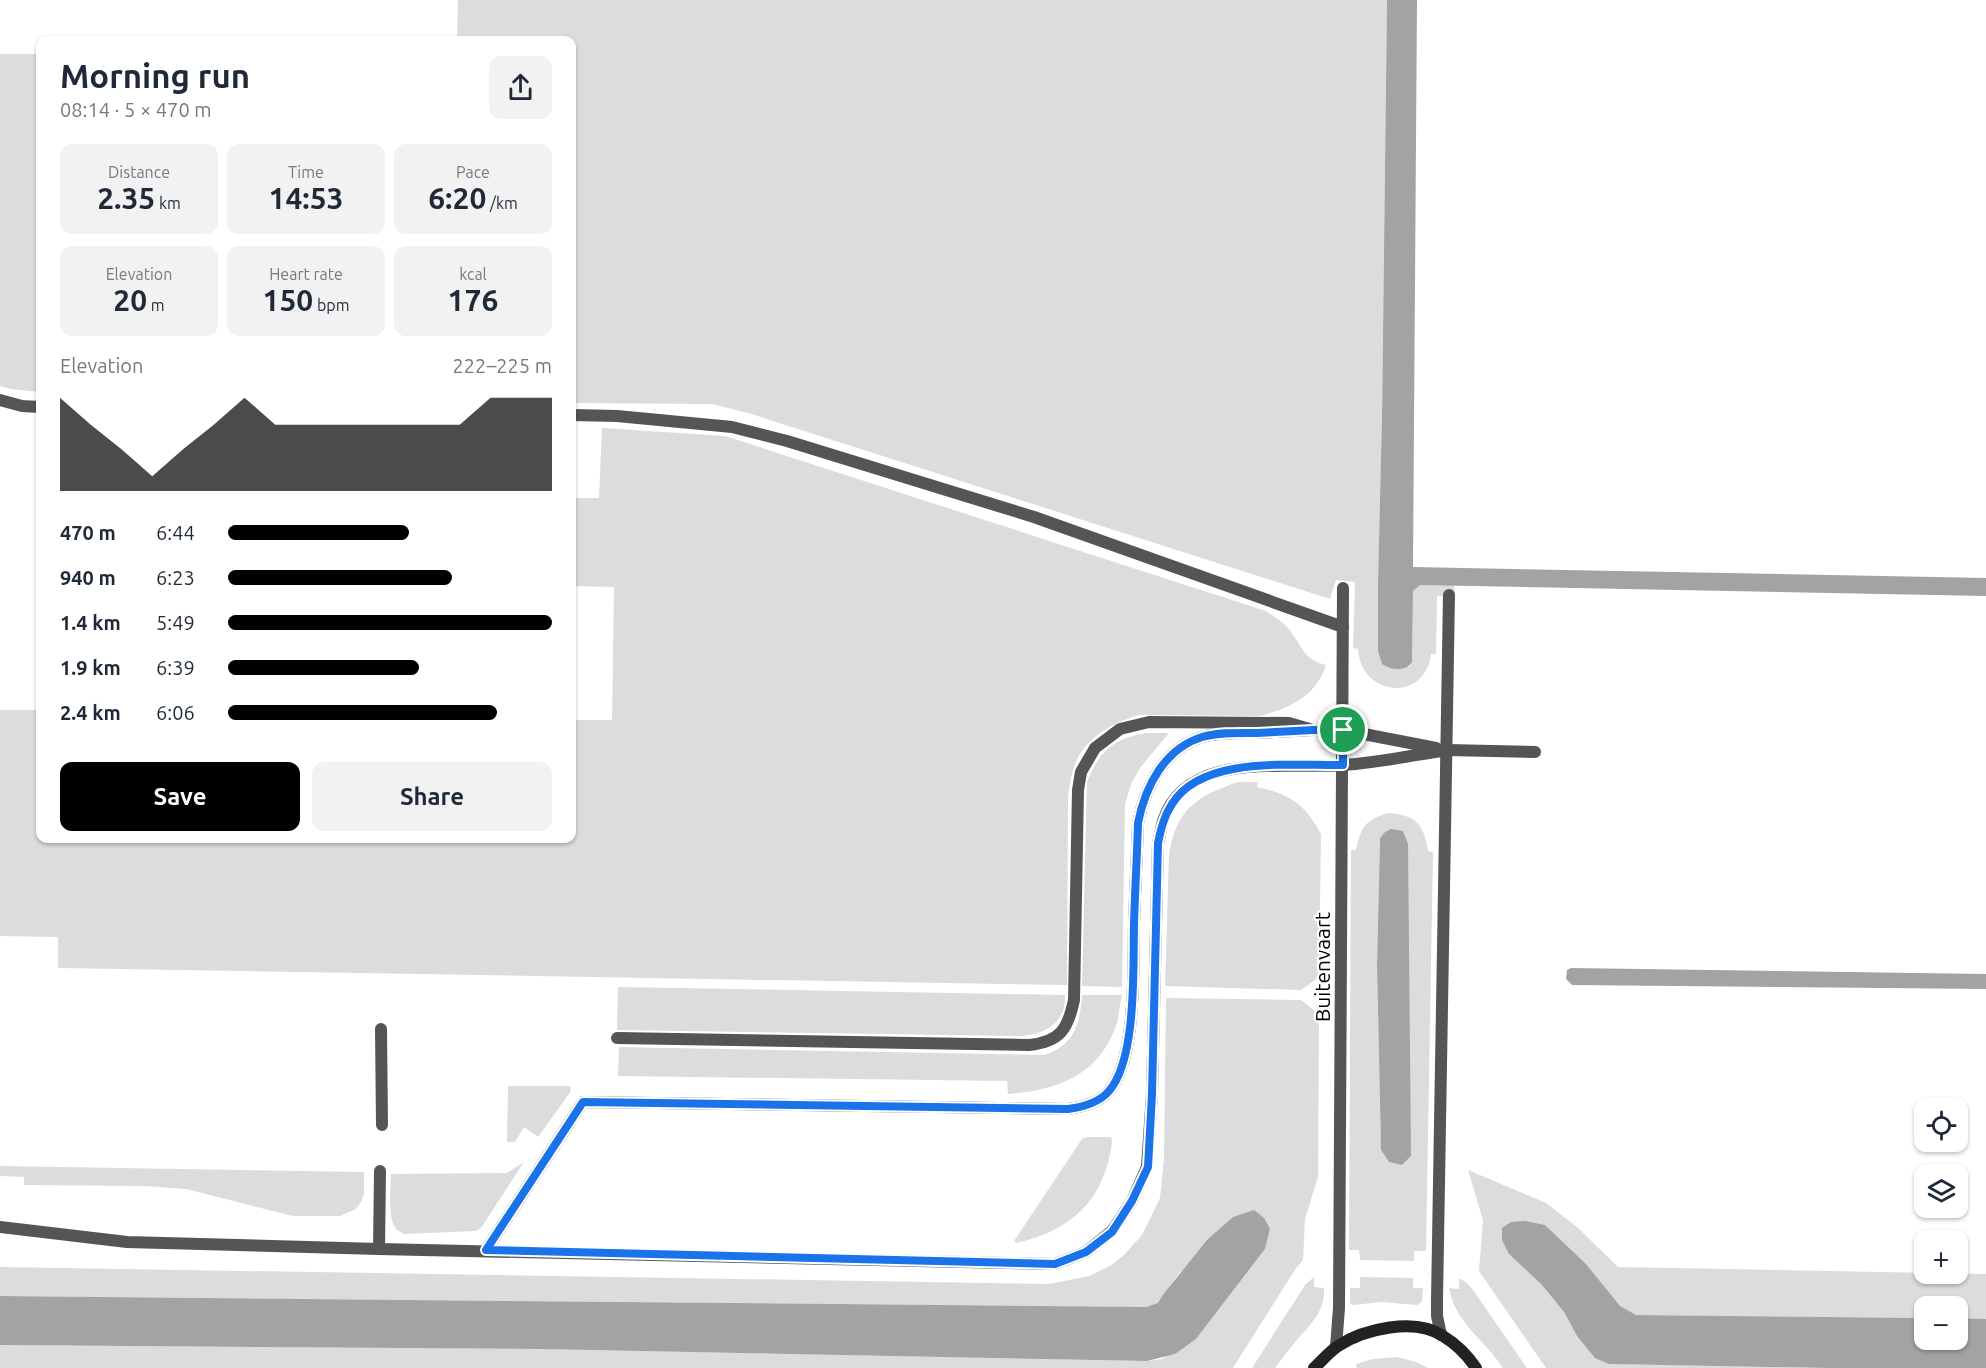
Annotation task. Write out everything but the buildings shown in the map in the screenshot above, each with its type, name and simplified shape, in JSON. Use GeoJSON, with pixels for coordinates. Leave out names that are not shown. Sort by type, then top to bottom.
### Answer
{"type":"FeatureCollection","features":[{"type":"Feature","properties":{"kind":"main road"},"geometry":{"type":"LineString","coordinates":[[1314,1368],[1336,1347],[1353,1337],[1377,1329],[1410,1327],[1442,1335],[1457,1347],[1476,1368]]}},
{"type":"Feature","properties":{"kind":"street"},"geometry":{"type":"LineString","coordinates":[[0,400],[22,406],[36,407]]}},
{"type":"Feature","properties":{"kind":"street"},"geometry":{"type":"LineString","coordinates":[[576,415],[627,417],[732,427],[787,441],[1034,517],[1343,627]]}},
{"type":"Feature","properties":{"kind":"street","name":"Buitenvaart"},"geometry":{"type":"LineString","coordinates":[[1336,1347],[1339,1308],[1343,588]]}},
{"type":"Feature","properties":{"kind":"street"},"geometry":{"type":"LineString","coordinates":[[1442,1335],[1437,1316],[1437,1300],[1449,595]]}},
{"type":"Feature","properties":{"kind":"street"},"geometry":{"type":"LineString","coordinates":[[617,1038],[1029,1045],[1049,1042],[1065,1028],[1071,1016],[1074,1000],[1078,790],[1081,772],[1095,748],[1120,729],[1149,722],[1289,723],[1313,730]]}},
{"type":"Feature","properties":{"kind":"street"},"geometry":{"type":"LineString","coordinates":[[486,1250],[583,1102],[1068,1109],[1084,1107],[1096,1101],[1108,1092],[1117,1079],[1127,1042],[1133,993],[1138,823],[1142,803],[1150,783],[1163,765],[1180,749],[1200,738],[1231,734],[1343,730],[1447,750]]}},
{"type":"Feature","properties":{"kind":"street"},"geometry":{"type":"LineString","coordinates":[[0,1227],[127,1242],[1055,1264],[1086,1252],[1112,1232],[1132,1201],[1148,1167],[1158,843],[1163,820],[1172,802],[1183,790],[1221,771],[1268,765],[1343,765],[1447,750],[1535,752]]}},
{"type":"Feature","properties":{"kind":"street"},"geometry":{"type":"LineString","coordinates":[[381,1029],[381,1125]]}},
{"type":"Feature","properties":{"kind":"street"},"geometry":{"type":"LineString","coordinates":[[379,1249],[380,1172]]}},
{"type":"Feature","properties":{"kind":"shaded area"},"geometry":{"type":"Polygon","coordinates":[[[458,0],[1387,0],[1378,651],[1409,667],[1412,662],[1413,591],[1420,585],[1454,585],[1455,596],[1437,596],[1436,654],[1431,654],[1426,670],[1417,681],[1406,687],[1393,688],[1381,685],[1370,677],[1362,665],[1358,649],[1353,648],[1355,582],[1336,580],[1330,599],[748,413],[712,404],[576,403],[576,36],[457,36],[458,0]]]}},
{"type":"Feature","properties":{"kind":"shaded area"},"geometry":{"type":"Polygon","coordinates":[[[1387,0],[1417,0],[1413,567],[1986,578],[1986,596],[1420,585],[1413,591],[1412,662],[1398,669],[1382,664],[1378,651],[1378,581],[1387,0]]]}},
{"type":"Feature","properties":{"kind":"shaded area"},"geometry":{"type":"Polygon","coordinates":[[[0,54],[36,54],[36,392],[0,386],[0,54]]]}},
{"type":"Feature","properties":{"kind":"shaded area"},"geometry":{"type":"Polygon","coordinates":[[[602,428],[725,436],[1266,611],[1286,626],[1311,659],[1326,665],[1316,685],[1300,700],[1271,713],[1260,716],[1139,715],[1108,728],[1083,749],[1073,770],[1068,798],[1067,985],[58,968],[58,937],[0,936],[0,710],[36,710],[36,843],[576,843],[576,720],[612,720],[614,587],[576,586],[576,498],[599,498],[602,428]]]}},
{"type":"Feature","properties":{"kind":"shaded area"},"geometry":{"type":"Polygon","coordinates":[[[1146,733],[1169,733],[1140,768],[1131,784],[1125,804],[1122,987],[1082,986],[1087,782],[1097,762],[1109,748],[1125,739],[1146,733]]]}},
{"type":"Feature","properties":{"kind":"shaded area"},"geometry":{"type":"Polygon","coordinates":[[[1238,782],[1258,782],[1257,787],[1288,797],[1309,815],[1321,834],[1319,977],[1301,990],[1165,986],[1169,855],[1172,839],[1183,815],[1191,806],[1211,793],[1238,782]]]}},
{"type":"Feature","properties":{"kind":"shaded area"},"geometry":{"type":"Polygon","coordinates":[[[1388,813],[1406,816],[1417,823],[1424,834],[1428,851],[1433,852],[1426,1251],[1414,1251],[1414,1261],[1360,1260],[1359,1250],[1349,1250],[1351,850],[1356,850],[1365,825],[1374,818],[1388,813]],[[1385,832],[1380,838],[1377,964],[1381,1150],[1389,1162],[1385,832]]]}},
{"type":"Feature","properties":{"kind":"shaded area"},"geometry":{"type":"Polygon","coordinates":[[[1391,829],[1403,831],[1408,844],[1411,1156],[1402,1165],[1389,1162],[1381,1150],[1377,964],[1380,838],[1391,829]]]}},
{"type":"Feature","properties":{"kind":"shaded area"},"geometry":{"type":"Polygon","coordinates":[[[1571,968],[1986,974],[1986,989],[1572,985],[1566,979],[1567,970],[1571,968]]]}},
{"type":"Feature","properties":{"kind":"shaded area"},"geometry":{"type":"Polygon","coordinates":[[[618,987],[1065,995],[1062,1013],[1053,1025],[1039,1033],[1021,1036],[617,1030],[618,987]]]}},
{"type":"Feature","properties":{"kind":"shaded area"},"geometry":{"type":"Polygon","coordinates":[[[1082,995],[1122,995],[1117,1023],[1109,1041],[1088,1068],[1060,1084],[1044,1089],[1008,1094],[1007,1081],[618,1076],[619,1047],[1044,1055],[1069,1040],[1077,1024],[1082,995]]]}},
{"type":"Feature","properties":{"kind":"shaded area"},"geometry":{"type":"Polygon","coordinates":[[[1166,998],[1301,1000],[1319,1014],[1318,1177],[1305,1219],[1303,1260],[1233,1368],[0,1368],[0,1345],[539,1349],[1147,1361],[1162,1359],[1196,1339],[1265,1249],[1270,1229],[1180,1272],[1158,1304],[1146,1307],[0,1296],[0,1267],[1049,1284],[1089,1276],[1110,1266],[1124,1255],[1142,1235],[1160,1198],[1164,1158],[1166,998]]]}},
{"type":"Feature","properties":{"kind":"shaded area"},"geometry":{"type":"Polygon","coordinates":[[[508,1086],[570,1086],[571,1091],[538,1137],[524,1127],[515,1142],[507,1142],[508,1086]]]}},
{"type":"Feature","properties":{"kind":"shaded area"},"geometry":{"type":"Polygon","coordinates":[[[1111,1137],[1112,1143],[1102,1181],[1093,1196],[1082,1210],[1054,1230],[1017,1243],[1014,1241],[1082,1139],[1111,1137]]]}},
{"type":"Feature","properties":{"kind":"shaded area"},"geometry":{"type":"Polygon","coordinates":[[[524,1162],[481,1228],[476,1231],[404,1234],[393,1224],[390,1210],[391,1174],[507,1173],[524,1162]]]}},
{"type":"Feature","properties":{"kind":"shaded area"},"geometry":{"type":"Polygon","coordinates":[[[0,1166],[364,1172],[364,1194],[356,1209],[340,1216],[293,1216],[186,1189],[145,1186],[24,1185],[24,1177],[0,1176],[0,1166]]]}},
{"type":"Feature","properties":{"kind":"shaded area"},"geometry":{"type":"Polygon","coordinates":[[[1468,1170],[1546,1203],[1577,1227],[1618,1267],[1914,1273],[1914,1284],[1968,1284],[1968,1274],[1986,1274],[1986,1319],[1968,1318],[1968,1296],[1914,1296],[1914,1318],[1636,1315],[1620,1307],[1586,1264],[1545,1225],[1509,1254],[1542,1285],[1564,1312],[1577,1336],[1609,1364],[1827,1368],[1546,1368],[1479,1271],[1483,1220],[1468,1170]]]}},
{"type":"Feature","properties":{"kind":"shaded area"},"geometry":{"type":"Polygon","coordinates":[[[1254,1210],[1264,1218],[1270,1229],[1265,1249],[1196,1339],[1175,1354],[1147,1361],[539,1349],[0,1345],[0,1296],[1146,1307],[1158,1303],[1207,1240],[1233,1217],[1254,1210]]]}},
{"type":"Feature","properties":{"kind":"shaded area"},"geometry":{"type":"Polygon","coordinates":[[[1525,1221],[1545,1225],[1586,1264],[1620,1306],[1636,1315],[1914,1318],[1914,1350],[1968,1350],[1968,1318],[1986,1319],[1986,1368],[1609,1364],[1595,1358],[1577,1336],[1564,1312],[1542,1285],[1509,1254],[1502,1240],[1502,1228],[1511,1222],[1525,1221]]]}},
{"type":"Feature","properties":{"kind":"shaded area"},"geometry":{"type":"Polygon","coordinates":[[[1314,1277],[1314,1287],[1324,1288],[1324,1297],[1316,1318],[1275,1368],[1252,1368],[1305,1285],[1314,1277]]]}},
{"type":"Feature","properties":{"kind":"shaded area"},"geometry":{"type":"Polygon","coordinates":[[[1360,1277],[1413,1278],[1413,1288],[1423,1288],[1422,1302],[1417,1305],[1382,1302],[1353,1305],[1350,1303],[1350,1288],[1360,1288],[1360,1277]]]}},
{"type":"Feature","properties":{"kind":"shaded area"},"geometry":{"type":"Polygon","coordinates":[[[1459,1278],[1473,1290],[1527,1368],[1503,1368],[1464,1321],[1452,1300],[1449,1288],[1459,1289],[1459,1278]]]}},
{"type":"Feature","properties":{"kind":"shaded area"},"geometry":{"type":"Polygon","coordinates":[[[1397,1357],[1428,1368],[1357,1368],[1356,1364],[1373,1359],[1397,1357]]]}},
{"type":"Feature","properties":{"kind":"route"},"geometry":{"type":"LineString","coordinates":[[1343,730],[1343,765],[1268,765],[1221,771],[1183,790],[1172,802],[1163,820],[1158,843],[1148,1167],[1132,1201],[1112,1232],[1086,1252],[1055,1264],[486,1250],[583,1102],[1068,1109],[1084,1107],[1096,1101],[1108,1092],[1117,1079],[1127,1042],[1133,993],[1138,823],[1142,803],[1150,783],[1163,765],[1180,749],[1200,738],[1231,734],[1343,730]]}}]}
